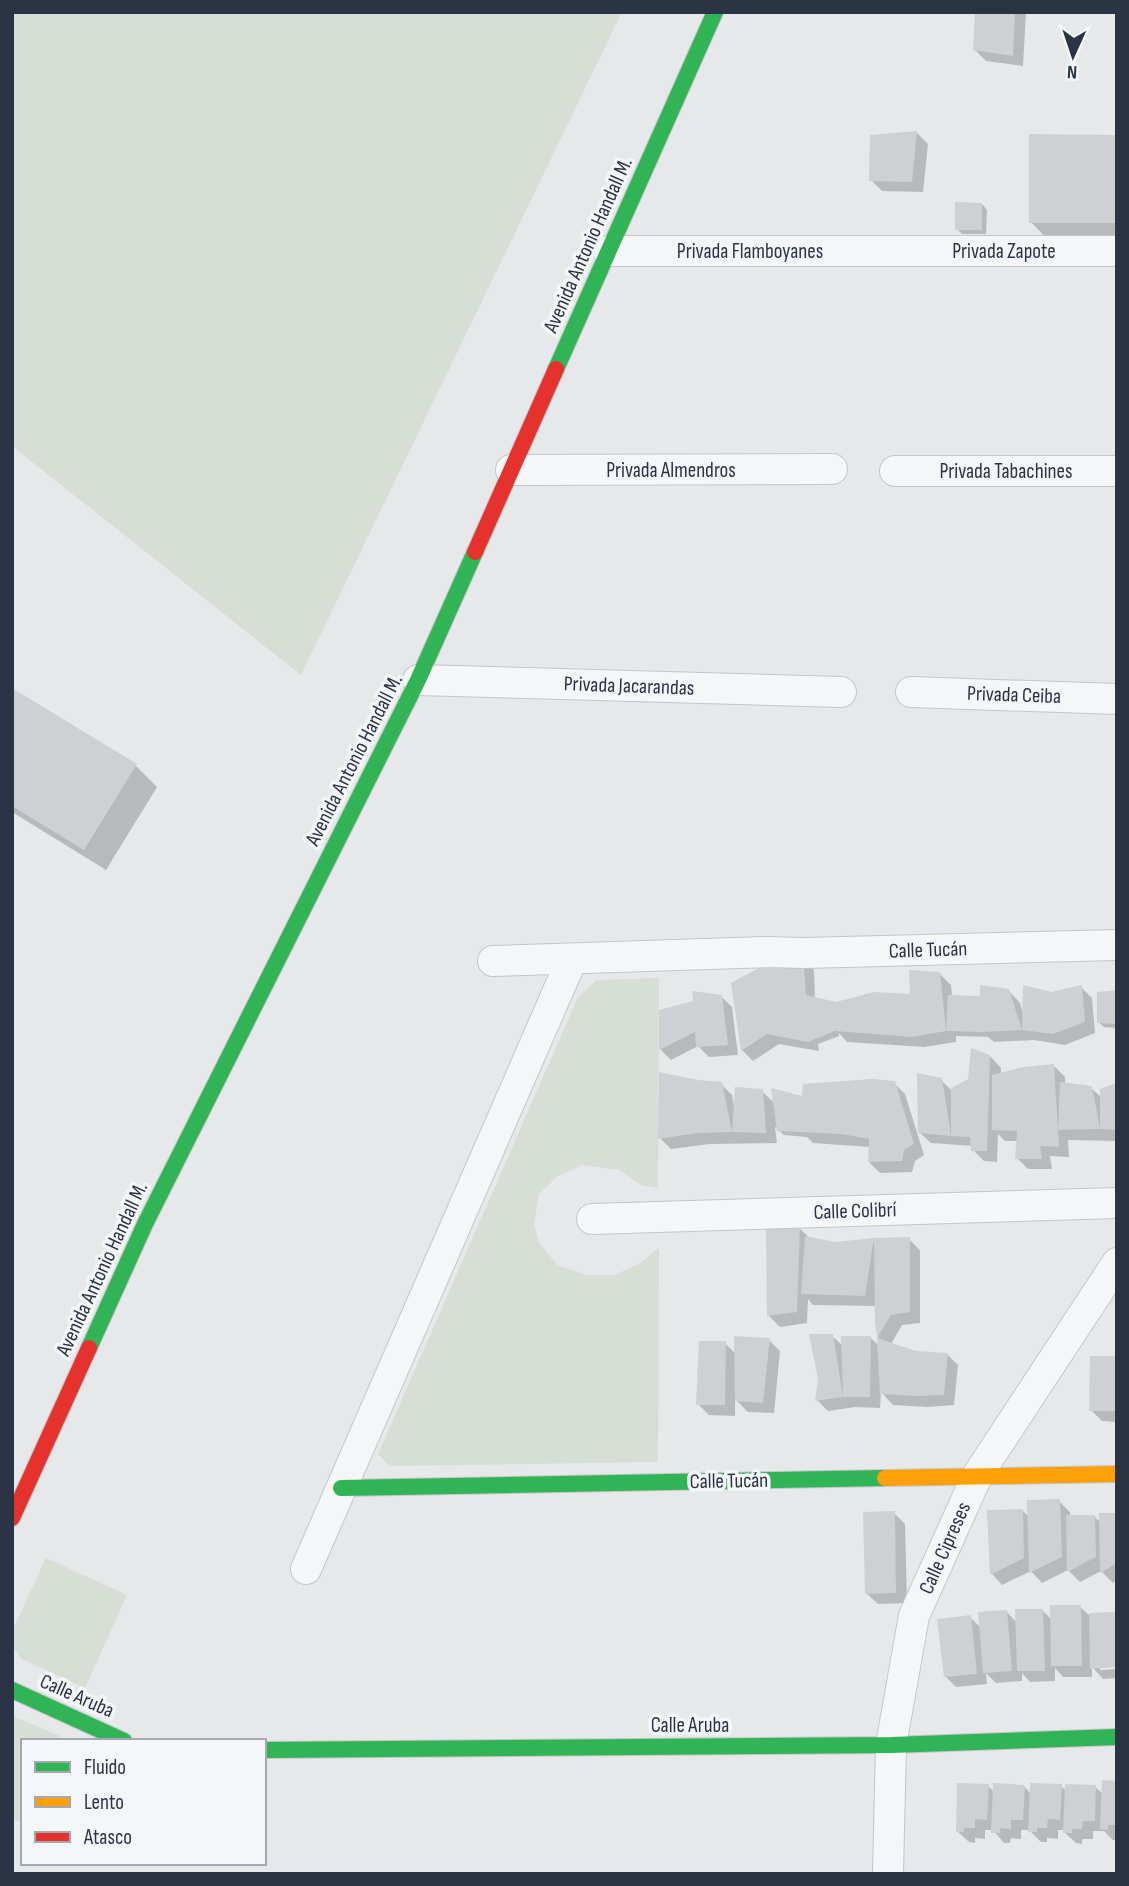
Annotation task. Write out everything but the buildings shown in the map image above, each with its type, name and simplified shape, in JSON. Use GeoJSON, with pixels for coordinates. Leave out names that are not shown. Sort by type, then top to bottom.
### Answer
{"type":"FeatureCollection","features":[{"type":"Feature","properties":{"kind":"street","name":"Avenida Antonio Handall M."},"geometry":{"type":"LineString","coordinates":[[12,1518],[145,1224],[418,680],[715,12]]}},
{"type":"Feature","properties":{"kind":"street","name":"Privada Flamboyanes"},"geometry":{"type":"LineString","coordinates":[[608,251],[891,251]]}},
{"type":"Feature","properties":{"kind":"street","name":"Privada Zapote"},"geometry":{"type":"LineString","coordinates":[[891,251],[1117,251]]}},
{"type":"Feature","properties":{"kind":"street","name":"Privada Almendros"},"geometry":{"type":"LineString","coordinates":[[511,470],[832,469]]}},
{"type":"Feature","properties":{"kind":"street","name":"Privada Tabachines"},"geometry":{"type":"LineString","coordinates":[[895,471],[1117,471]]}},
{"type":"Feature","properties":{"kind":"street","name":"Privada Jacarandas"},"geometry":{"type":"LineString","coordinates":[[418,680],[841,692]]}},
{"type":"Feature","properties":{"kind":"street","name":"Privada Ceiba"},"geometry":{"type":"LineString","coordinates":[[911,692],[1117,699]]}},
{"type":"Feature","properties":{"kind":"street","name":"Calle Tucán"},"geometry":{"type":"LineString","coordinates":[[494,961],[1117,944]]}},
{"type":"Feature","properties":{"kind":"street"},"geometry":{"type":"LineString","coordinates":[[306,1569],[572,959]]}},
{"type":"Feature","properties":{"kind":"street","name":"Calle Colibrí"},"geometry":{"type":"LineString","coordinates":[[592,1219],[1117,1203]]}},
{"type":"Feature","properties":{"kind":"street","name":"Calle Cipreses"},"geometry":{"type":"LineString","coordinates":[[888,1874],[891,1745],[914,1616],[977,1476],[1117,1263]]}},
{"type":"Feature","properties":{"kind":"street","name":"Calle Tucán"},"geometry":{"type":"LineString","coordinates":[[341,1489],[1117,1474]]}},
{"type":"Feature","properties":{"kind":"street","name":"Calle Aruba"},"geometry":{"type":"LineString","coordinates":[[12,1690],[120,1739]]}},
{"type":"Feature","properties":{"kind":"street","name":"Calle Aruba"},"geometry":{"type":"LineString","coordinates":[[266,1750],[891,1745],[1117,1737]]}},
{"type":"Feature","properties":{"kind":"shaded area"},"geometry":{"type":"Polygon","coordinates":[[[12,12],[622,12],[301,675],[12,446],[12,12]]]}},
{"type":"Feature","properties":{"kind":"shaded area"},"geometry":{"type":"Polygon","coordinates":[[[659,978],[658,1188],[641,1185],[619,1170],[583,1165],[558,1176],[539,1194],[534,1223],[538,1241],[557,1265],[586,1275],[614,1275],[639,1264],[659,1248],[658,1462],[390,1466],[378,1454],[578,997],[597,980],[659,978]]]}},
{"type":"Feature","properties":{"kind":"shaded area"},"geometry":{"type":"Polygon","coordinates":[[[46,1558],[127,1595],[85,1688],[22,1659],[12,1646],[12,1631],[46,1558]]]}},
{"type":"Feature","properties":{"kind":"shaded area"},"geometry":{"type":"Polygon","coordinates":[[[12,1716],[60,1736],[59,1739],[21,1739],[21,1823],[12,1819],[12,1716]]]}},
{"type":"Feature","properties":{"kind":"traffic: fast"},"geometry":{"type":"LineString","coordinates":[[556,369],[715,12]]}},
{"type":"Feature","properties":{"kind":"traffic: fast"},"geometry":{"type":"LineString","coordinates":[[89,1348],[145,1224],[418,680],[475,552]]}},
{"type":"Feature","properties":{"kind":"traffic: fast"},"geometry":{"type":"LineString","coordinates":[[341,1488],[885,1478]]}},
{"type":"Feature","properties":{"kind":"traffic: fast"},"geometry":{"type":"LineString","coordinates":[[12,1690],[120,1739]]}},
{"type":"Feature","properties":{"kind":"traffic: fast"},"geometry":{"type":"LineString","coordinates":[[266,1750],[891,1745],[1117,1737]]}},
{"type":"Feature","properties":{"kind":"traffic: slow"},"geometry":{"type":"LineString","coordinates":[[885,1478],[1117,1474]]}},
{"type":"Feature","properties":{"kind":"traffic: jam"},"geometry":{"type":"LineString","coordinates":[[475,552],[556,369]]}},
{"type":"Feature","properties":{"kind":"traffic: jam"},"geometry":{"type":"LineString","coordinates":[[12,1518],[89,1348]]}}]}
